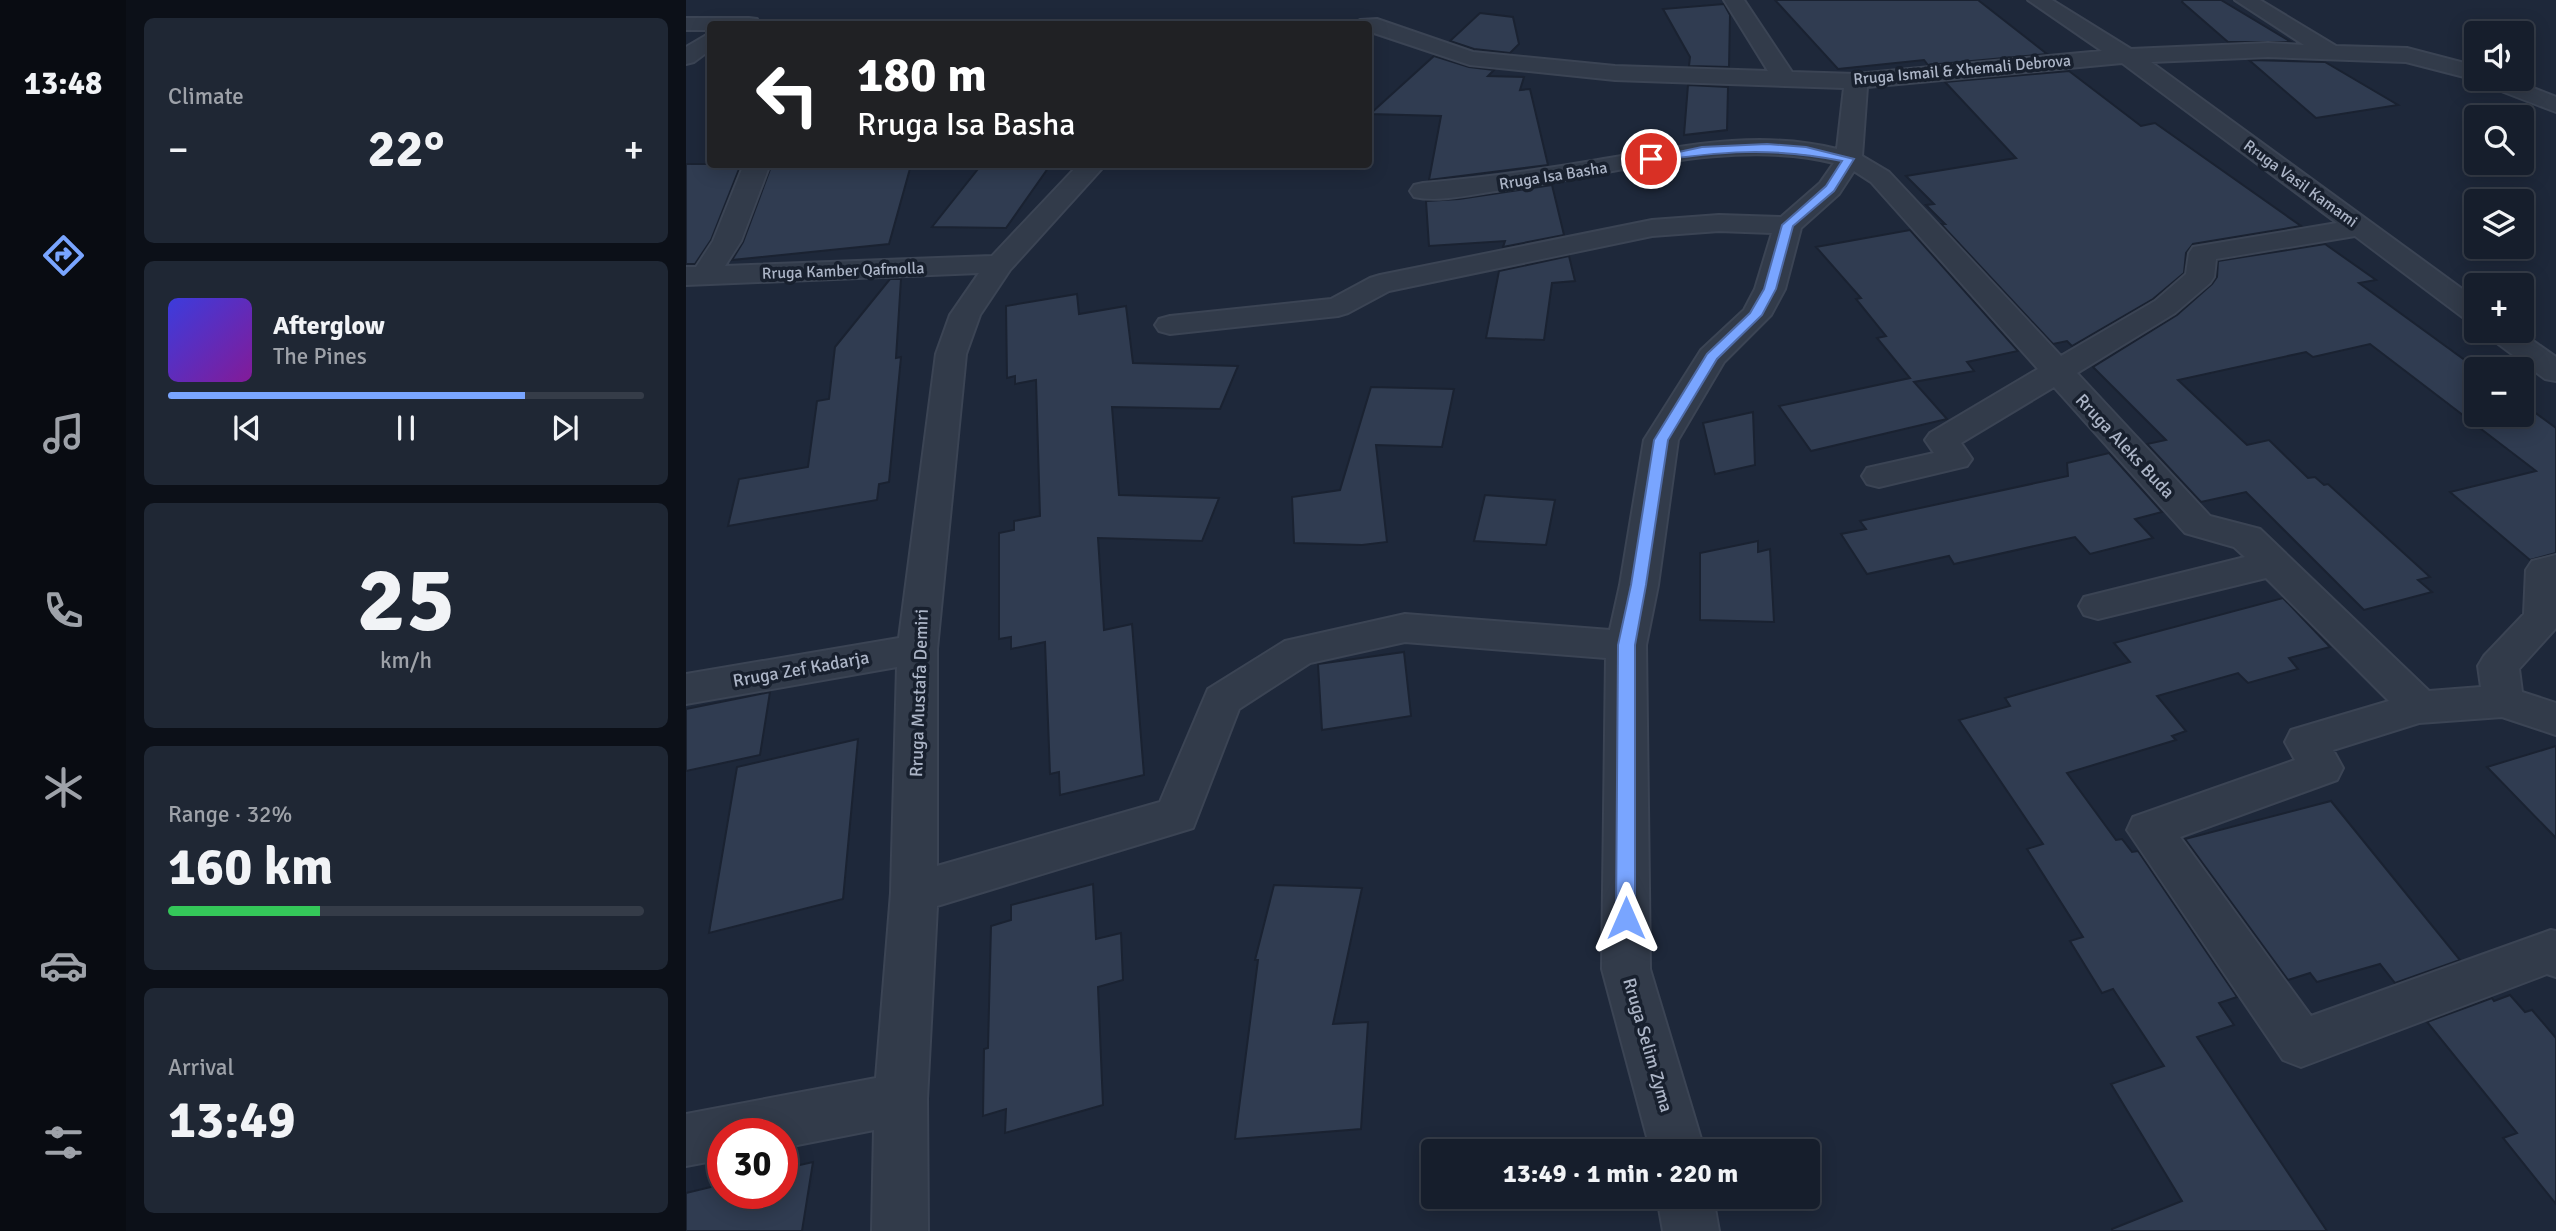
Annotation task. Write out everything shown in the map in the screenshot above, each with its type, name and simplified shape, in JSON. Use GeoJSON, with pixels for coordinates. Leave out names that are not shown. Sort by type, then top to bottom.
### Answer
{"type":"FeatureCollection","features":[{"type":"Feature","properties":{"kind":"street"},"geometry":{"type":"LineString","coordinates":[[1373,25],[1374,0]]}},
{"type":"Feature","properties":{"kind":"street"},"geometry":{"type":"LineString","coordinates":[[1734,0],[1784,78]]}},
{"type":"Feature","properties":{"kind":"street","name":"Rruga Vasil Kamami"},"geometry":{"type":"LineString","coordinates":[[2038,0],[2156,75],[2464,304]]}},
{"type":"Feature","properties":{"kind":"street"},"geometry":{"type":"LineString","coordinates":[[2245,0],[2329,50]]}},
{"type":"Feature","properties":{"kind":"street"},"geometry":{"type":"LineString","coordinates":[[686,24],[707,24]]}},
{"type":"Feature","properties":{"kind":"street","name":"Rruga Ismail & Xhemali Debrova"},"geometry":{"type":"LineString","coordinates":[[1373,25],[1469,58],[1615,73],[1856,81],[2123,56],[2269,50],[2329,50],[2407,55],[2464,70]]}},
{"type":"Feature","properties":{"kind":"street"},"geometry":{"type":"LineString","coordinates":[[686,57],[707,42]]}},
{"type":"Feature","properties":{"kind":"street"},"geometry":{"type":"LineString","coordinates":[[1170,325],[1338,307],[1380,284],[1652,228],[1719,223],[1788,225],[1830,188],[1849,159],[1856,81]]}},
{"type":"Feature","properties":{"kind":"street"},"geometry":{"type":"LineString","coordinates":[[2521,91],[2556,105]]}},
{"type":"Feature","properties":{"kind":"street","name":"Rruga Isa Basha"},"geometry":{"type":"LineString","coordinates":[[1423,191],[1476,187],[1702,150],[1767,147],[1806,150],[1849,159]]}},
{"type":"Feature","properties":{"kind":"street","name":"Rruga Aleks Buda"},"geometry":{"type":"LineString","coordinates":[[1849,159],[1880,177],[2198,525],[2247,538],[2387,673],[2419,708]]}},
{"type":"Feature","properties":{"kind":"street"},"geometry":{"type":"LineString","coordinates":[[696,275],[727,241],[755,168]]}},
{"type":"Feature","properties":{"kind":"street","name":"Rruga Mustafa Demiri"},"geometry":{"type":"LineString","coordinates":[[900,1231],[901,1099],[914,893],[917,649],[951,354],[965,315],[1000,264],[1090,168]]}},
{"type":"Feature","properties":{"kind":"street","name":"Rruga Selim Zyma"},"geometry":{"type":"LineString","coordinates":[[1674,1139],[1626,969],[1626,645],[1639,585],[1661,440],[1712,357],[1755,315],[1770,289],[1788,225]]}},
{"type":"Feature","properties":{"kind":"street"},"geometry":{"type":"LineString","coordinates":[[1879,476],[1955,459],[1942,440],[2165,307],[2200,277],[2203,253],[2360,227]]}},
{"type":"Feature","properties":{"kind":"street","name":"Rruga Kamber Qafmolla"},"geometry":{"type":"LineString","coordinates":[[696,275],[1000,264]]}},
{"type":"Feature","properties":{"kind":"street"},"geometry":{"type":"LineString","coordinates":[[2516,343],[2556,372]]}},
{"type":"Feature","properties":{"kind":"street"},"geometry":{"type":"LineString","coordinates":[[2098,606],[2274,563]]}},
{"type":"Feature","properties":{"kind":"street"},"geometry":{"type":"LineString","coordinates":[[2502,701],[2498,666],[2543,618],[2545,570],[2556,568]]}},
{"type":"Feature","properties":{"kind":"street"},"geometry":{"type":"LineString","coordinates":[[914,893],[1177,815],[1222,700],[1299,651],[1405,628],[1626,645]]}},
{"type":"Feature","properties":{"kind":"street","name":"Rruga Zef Kadarja"},"geometry":{"type":"LineString","coordinates":[[686,689],[917,649]]}},
{"type":"Feature","properties":{"kind":"street"},"geometry":{"type":"LineString","coordinates":[[2556,719],[2502,701],[2419,708],[2306,742],[2322,768],[2149,830],[2301,1043],[2551,951],[2556,956]]}},
{"type":"Feature","properties":{"kind":"street"},"geometry":{"type":"LineString","coordinates":[[686,1140],[901,1099]]}},
{"type":"Feature","properties":{"kind":"street"},"geometry":{"type":"LineString","coordinates":[[1687,1209],[1691,1231]]}},
{"type":"Feature","properties":{"kind":"building"},"geometry":{"type":"Polygon","coordinates":[[[1775,0],[1978,0],[2047,54],[1928,65],[1924,60],[1838,69],[1775,0]]]}},
{"type":"Feature","properties":{"kind":"building"},"geometry":{"type":"Polygon","coordinates":[[[2221,0],[2291,42],[2228,42],[2182,2],[2221,0]]]}},
{"type":"Feature","properties":{"kind":"building"},"geometry":{"type":"Polygon","coordinates":[[[1724,4],[1730,15],[1729,67],[1689,66],[1690,57],[1663,9],[1724,4]]]}},
{"type":"Feature","properties":{"kind":"building"},"geometry":{"type":"Polygon","coordinates":[[[1480,13],[1513,17],[1519,44],[1510,53],[1474,49],[1450,41],[1480,13]]]}},
{"type":"Feature","properties":{"kind":"building"},"geometry":{"type":"Polygon","coordinates":[[[1434,56],[1469,67],[1494,70],[1488,76],[1524,77],[1520,90],[1530,89],[1548,165],[1429,180],[1441,116],[1372,112],[1434,56]]]}},
{"type":"Feature","properties":{"kind":"building"},"geometry":{"type":"Polygon","coordinates":[[[2249,60],[2325,62],[2398,105],[2316,118],[2249,60]]]}},
{"type":"Feature","properties":{"kind":"building"},"geometry":{"type":"Polygon","coordinates":[[[2069,71],[2141,126],[2155,123],[2301,226],[2193,244],[2186,253],[2184,273],[2153,299],[2072,346],[2067,341],[2053,344],[1941,224],[1945,224],[1926,205],[1934,204],[1906,176],[2016,158],[1945,82],[2069,71]]]}},
{"type":"Feature","properties":{"kind":"building"},"geometry":{"type":"Polygon","coordinates":[[[1688,85],[1728,87],[1727,130],[1684,135],[1688,85]]]}},
{"type":"Feature","properties":{"kind":"building"},"geometry":{"type":"Polygon","coordinates":[[[686,164],[707,164],[707,168],[739,168],[711,240],[695,264],[686,264],[686,164]]]}},
{"type":"Feature","properties":{"kind":"building"},"geometry":{"type":"Polygon","coordinates":[[[771,168],[910,168],[889,244],[732,260],[743,242],[771,168]]]}},
{"type":"Feature","properties":{"kind":"building"},"geometry":{"type":"Polygon","coordinates":[[[979,168],[1048,168],[1006,228],[932,227],[979,168]]]}},
{"type":"Feature","properties":{"kind":"building"},"geometry":{"type":"Polygon","coordinates":[[[1552,185],[1564,235],[1503,247],[1505,241],[1429,246],[1426,201],[1459,199],[1552,185]]]}},
{"type":"Feature","properties":{"kind":"building"},"geometry":{"type":"Polygon","coordinates":[[[1910,230],[2018,351],[1967,362],[1974,371],[1914,382],[1947,419],[1811,451],[1779,406],[1910,378],[1877,338],[1886,336],[1856,299],[1861,298],[1816,247],[1910,230]]]}},
{"type":"Feature","properties":{"kind":"building"},"geometry":{"type":"Polygon","coordinates":[[[2325,244],[2376,280],[2359,283],[2464,360],[2464,416],[2370,344],[2313,357],[2306,352],[2178,380],[2247,445],[2269,440],[2308,478],[2315,477],[2324,485],[2328,484],[2430,577],[2418,580],[2432,592],[2364,610],[2246,492],[2201,502],[2147,444],[2166,440],[2093,367],[2177,315],[2212,284],[2217,277],[2218,261],[2325,244]]]}},
{"type":"Feature","properties":{"kind":"building"},"geometry":{"type":"Polygon","coordinates":[[[1569,256],[1575,281],[1552,283],[1544,340],[1486,338],[1499,271],[1569,256]]]}},
{"type":"Feature","properties":{"kind":"building"},"geometry":{"type":"Polygon","coordinates":[[[890,279],[901,279],[896,358],[901,357],[889,482],[879,484],[877,500],[728,526],[739,479],[808,467],[817,401],[829,399],[835,347],[890,279]]]}},
{"type":"Feature","properties":{"kind":"building"},"geometry":{"type":"Polygon","coordinates":[[[1077,294],[1079,314],[1126,306],[1133,363],[1238,366],[1220,409],[1112,407],[1119,495],[1219,498],[1202,541],[1098,538],[1104,630],[1132,624],[1144,775],[1060,795],[1059,772],[1050,774],[1045,642],[1011,649],[1011,637],[999,639],[999,533],[1014,530],[1014,521],[1040,516],[1036,380],[1015,384],[1015,376],[1007,378],[1006,306],[1077,294]]]}},
{"type":"Feature","properties":{"kind":"building"},"geometry":{"type":"Polygon","coordinates":[[[1371,387],[1454,389],[1442,447],[1376,445],[1387,542],[1362,545],[1294,543],[1292,497],[1340,490],[1371,387]]]}},
{"type":"Feature","properties":{"kind":"building"},"geometry":{"type":"Polygon","coordinates":[[[1753,412],[1755,465],[1715,474],[1703,423],[1753,412]]]}},
{"type":"Feature","properties":{"kind":"building"},"geometry":{"type":"Polygon","coordinates":[[[2534,412],[2556,428],[2556,553],[2530,560],[2450,492],[2536,471],[2478,427],[2534,427],[2534,412]]]}},
{"type":"Feature","properties":{"kind":"building"},"geometry":{"type":"Polygon","coordinates":[[[2109,453],[2162,512],[2135,519],[2153,538],[2090,554],[2075,537],[1954,564],[1949,556],[1867,574],[1841,534],[1866,529],[1860,521],[2068,476],[2067,463],[2109,453]]]}},
{"type":"Feature","properties":{"kind":"building"},"geometry":{"type":"Polygon","coordinates":[[[1485,495],[1555,500],[1546,545],[1474,541],[1485,495]]]}},
{"type":"Feature","properties":{"kind":"building"},"geometry":{"type":"Polygon","coordinates":[[[1758,541],[1758,552],[1770,549],[1774,622],[1700,620],[1700,553],[1758,541]]]}},
{"type":"Feature","properties":{"kind":"building"},"geometry":{"type":"Polygon","coordinates":[[[2283,598],[2330,647],[2289,658],[2298,669],[2248,683],[2238,673],[2157,696],[2186,731],[2172,736],[2176,740],[2067,773],[2116,840],[2122,839],[2132,852],[2138,851],[2237,997],[2219,1003],[2234,1025],[2197,1037],[2327,1231],[2112,1231],[2182,1201],[2111,1084],[2164,1066],[2113,989],[2102,993],[2070,941],[2083,937],[2027,849],[2043,844],[1959,720],[2010,706],[2005,698],[2130,662],[2114,643],[2283,598]]]}},
{"type":"Feature","properties":{"kind":"building"},"geometry":{"type":"Polygon","coordinates":[[[1404,652],[1411,716],[1322,730],[1318,664],[1404,652]]]}},
{"type":"Feature","properties":{"kind":"building"},"geometry":{"type":"Polygon","coordinates":[[[770,692],[760,755],[686,771],[686,709],[770,692]]]}},
{"type":"Feature","properties":{"kind":"building"},"geometry":{"type":"Polygon","coordinates":[[[858,739],[843,899],[709,933],[737,767],[858,739]]]}},
{"type":"Feature","properties":{"kind":"building"},"geometry":{"type":"Polygon","coordinates":[[[2556,746],[2556,838],[2487,767],[2556,746]]]}},
{"type":"Feature","properties":{"kind":"building"},"geometry":{"type":"Polygon","coordinates":[[[2331,801],[2460,960],[2395,983],[2380,964],[2317,982],[2310,973],[2288,980],[2185,839],[2331,801]]]}},
{"type":"Feature","properties":{"kind":"building"},"geometry":{"type":"Polygon","coordinates":[[[1093,884],[1096,939],[1121,933],[1123,980],[1098,987],[1103,1105],[1005,1133],[1006,1109],[983,1116],[984,1049],[988,1048],[991,926],[1011,920],[1011,905],[1093,884]]]}},
{"type":"Feature","properties":{"kind":"building"},"geometry":{"type":"Polygon","coordinates":[[[1274,885],[1362,888],[1333,1024],[1368,1022],[1361,1129],[1235,1139],[1258,960],[1255,960],[1274,885]]]}},
{"type":"Feature","properties":{"kind":"building"},"geometry":{"type":"Polygon","coordinates":[[[2510,995],[2525,1012],[2532,1010],[2556,1038],[2556,1204],[2503,1138],[2517,1133],[2427,1022],[2492,998],[2494,1001],[2510,995]]]}},
{"type":"Feature","properties":{"kind":"building"},"geometry":{"type":"Polygon","coordinates":[[[813,1162],[802,1231],[686,1231],[686,1193],[707,1188],[707,1209],[798,1209],[798,1165],[813,1162]]]}},
{"type":"Feature","properties":{"kind":"route"},"geometry":{"type":"LineString","coordinates":[[1626,918],[1626,645],[1639,585],[1661,440],[1712,357],[1755,315],[1770,289],[1788,225],[1830,188],[1849,159],[1806,150],[1767,147],[1702,150],[1651,159]]}}]}
